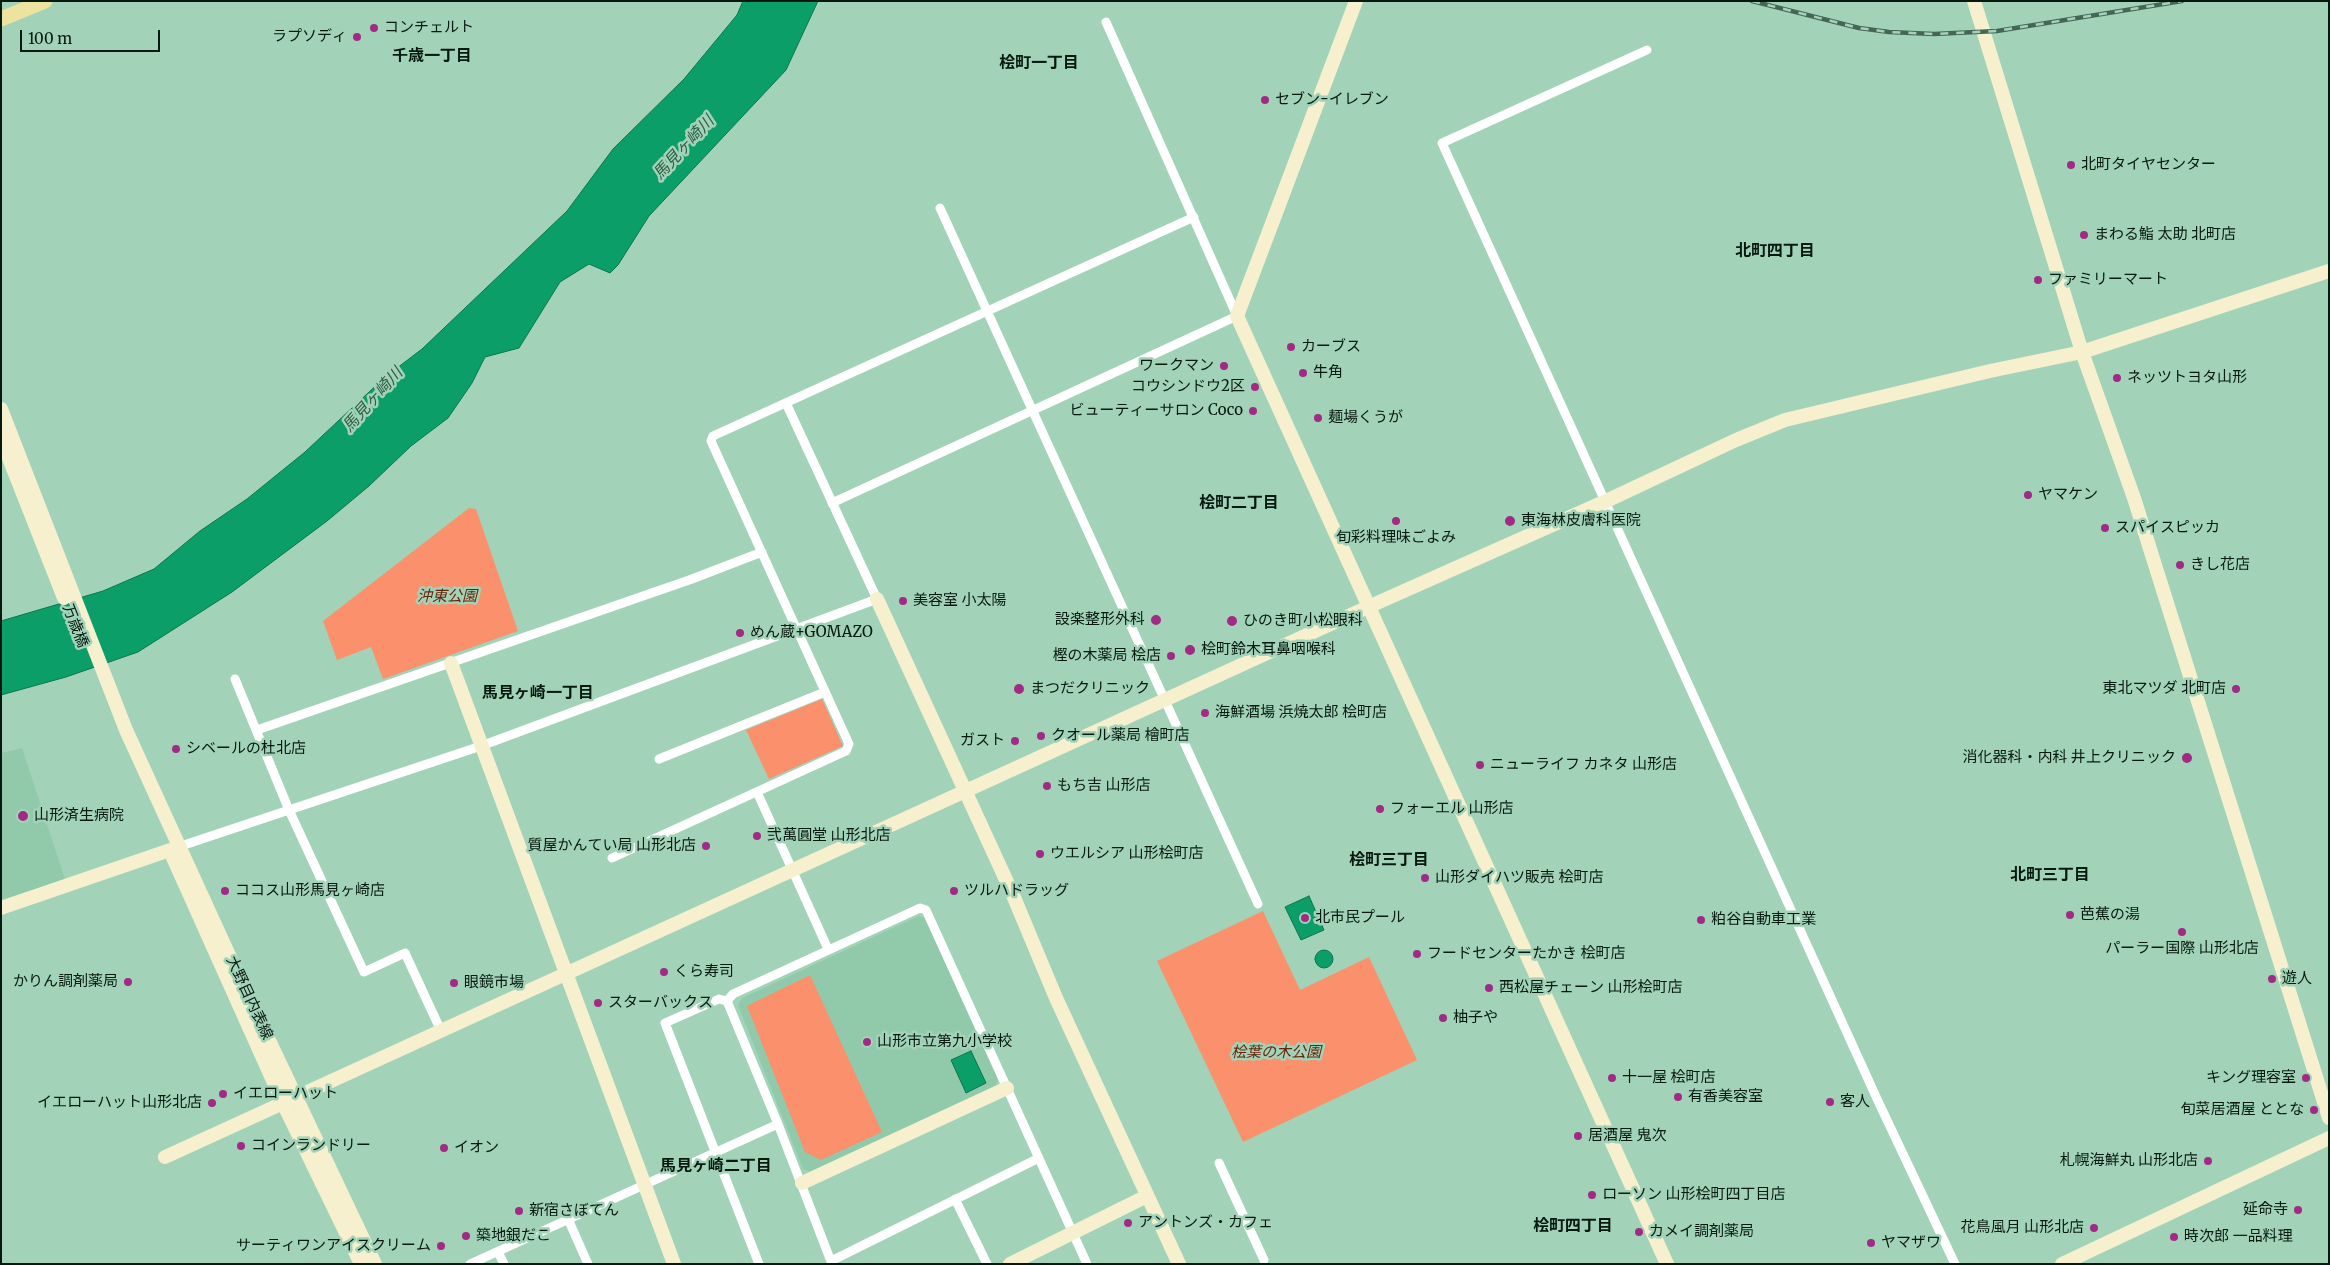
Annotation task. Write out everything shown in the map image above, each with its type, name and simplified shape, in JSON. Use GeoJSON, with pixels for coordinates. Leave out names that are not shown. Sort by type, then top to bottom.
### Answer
{"type":"FeatureCollection","features":[{"type":"Feature","properties":{"kind":"main road"},"geometry":{"type":"LineString","coordinates":[[1,19],[45,1]]}},
{"type":"Feature","properties":{"kind":"street"},"geometry":{"type":"LineString","coordinates":[[832,503],[1237,316],[1356,1]]}},
{"type":"Feature","properties":{"kind":"street"},"geometry":{"type":"LineString","coordinates":[[1974,1],[2082,352],[2136,506],[2329,1118]]}},
{"type":"Feature","properties":{"kind":"street"},"geometry":{"type":"LineString","coordinates":[[1106,22],[1368,607],[1667,1264]]}},
{"type":"Feature","properties":{"kind":"street"},"geometry":{"type":"LineString","coordinates":[[1647,50],[1442,143],[1604,502],[1955,1264]]}},
{"type":"Feature","properties":{"kind":"street"},"geometry":{"type":"LineString","coordinates":[[940,208],[1030,410],[1258,904]]}},
{"type":"Feature","properties":{"kind":"street"},"geometry":{"type":"LineString","coordinates":[[612,858],[846,751],[849,744],[711,441],[713,436],[1194,217]]}},
{"type":"Feature","properties":{"kind":"street"},"geometry":{"type":"LineString","coordinates":[[165,1157],[1368,607],[1784,420],[1990,371],[2082,352],[2329,271]]}},
{"type":"Feature","properties":{"kind":"street"},"geometry":{"type":"LineString","coordinates":[[786,403],[966,791],[1056,998],[1179,1264]]}},
{"type":"Feature","properties":{"kind":"street"},"geometry":{"type":"LineString","coordinates":[[1,409],[36,516]]}},
{"type":"Feature","properties":{"kind":"street"},"geometry":{"type":"LineString","coordinates":[[1,438],[36,516]]}},
{"type":"Feature","properties":{"kind":"street","name":"万歳橋"},"geometry":{"type":"LineString","coordinates":[[36,516],[123,733]]}},
{"type":"Feature","properties":{"kind":"street"},"geometry":{"type":"LineString","coordinates":[[257,730],[692,579],[762,552]]}},
{"type":"Feature","properties":{"kind":"street"},"geometry":{"type":"LineString","coordinates":[[1,908],[481,746],[877,599]]}},
{"type":"Feature","properties":{"kind":"street"},"geometry":{"type":"LineString","coordinates":[[451,663],[674,1264]]}},
{"type":"Feature","properties":{"kind":"street"},"geometry":{"type":"LineString","coordinates":[[235,679],[289,810],[364,972],[405,953],[442,1031]]}},
{"type":"Feature","properties":{"kind":"street"},"geometry":{"type":"LineString","coordinates":[[659,759],[825,692]]}},
{"type":"Feature","properties":{"kind":"street","name":"大野目内表線"},"geometry":{"type":"LineString","coordinates":[[123,733],[361,1264]]}},
{"type":"Feature","properties":{"kind":"street"},"geometry":{"type":"LineString","coordinates":[[756,792],[828,949]]}},
{"type":"Feature","properties":{"kind":"street"},"geometry":{"type":"LineString","coordinates":[[727,1001],[733,994],[828,949],[920,908],[926,910],[1087,1264]]}},
{"type":"Feature","properties":{"kind":"street"},"geometry":{"type":"LineString","coordinates":[[727,1001],[719,999],[665,1023],[759,1264]]}},
{"type":"Feature","properties":{"kind":"street"},"geometry":{"type":"LineString","coordinates":[[727,1001],[802,1183],[831,1262],[1039,1158]]}},
{"type":"Feature","properties":{"kind":"street"},"geometry":{"type":"LineString","coordinates":[[802,1183],[1007,1088]]}},
{"type":"Feature","properties":{"kind":"street","name":"大野目内表線"},"geometry":{"type":"LineString","coordinates":[[289,1100],[376,1264]]}},
{"type":"Feature","properties":{"kind":"street"},"geometry":{"type":"LineString","coordinates":[[470,1264],[778,1124]]}},
{"type":"Feature","properties":{"kind":"street"},"geometry":{"type":"LineString","coordinates":[[2062,1264],[2329,1138]]}},
{"type":"Feature","properties":{"kind":"street"},"geometry":{"type":"LineString","coordinates":[[1219,1163],[1264,1260]]}},
{"type":"Feature","properties":{"kind":"street"},"geometry":{"type":"LineString","coordinates":[[1010,1264],[1147,1196]]}},
{"type":"Feature","properties":{"kind":"street"},"geometry":{"type":"LineString","coordinates":[[954,1199],[987,1264]]}},
{"type":"Feature","properties":{"kind":"street"},"geometry":{"type":"LineString","coordinates":[[568,1219],[588,1264]]}},
{"type":"Feature","properties":{"kind":"street"},"geometry":{"type":"LineString","coordinates":[[498,1252],[504,1264]]}},
{"type":"Feature","properties":{"kind":"shaded area","name":"山形済生病院"},"geometry":{"type":"Polygon","coordinates":[[[22,748],[65,879],[1,900],[1,753],[22,748]]]}},
{"type":"Feature","properties":{"kind":"shaded area","name":"山形市立第九小学校"},"geometry":{"type":"Polygon","coordinates":[[[919,916],[927,919],[998,1079],[996,1087],[814,1173],[803,1169],[738,1005],[742,998],[919,916]]]}},
{"type":"Feature","properties":{"kind":"green space","name":"沖東公園"},"geometry":{"type":"Polygon","coordinates":[[[469,508],[476,509],[518,631],[383,679],[371,647],[337,660],[323,621],[469,508]]]}},
{"type":"Feature","properties":{"kind":"green space"},"geometry":{"type":"Polygon","coordinates":[[[822,699],[843,746],[769,779],[746,730],[822,699]]]}},
{"type":"Feature","properties":{"kind":"green space","name":"桧葉の木公園"},"geometry":{"type":"Polygon","coordinates":[[[1263,911],[1300,990],[1369,957],[1417,1060],[1243,1142],[1157,961],[1263,911]]]}},
{"type":"Feature","properties":{"kind":"green space"},"geometry":{"type":"Polygon","coordinates":[[[810,975],[882,1132],[821,1160],[805,1152],[747,1006],[810,975]]]}},
{"type":"Feature","properties":{"kind":"water","name":"馬見ヶ崎川"},"geometry":{"type":"Polygon","coordinates":[[[743,1],[818,1],[786,70],[649,216],[618,265],[610,273],[589,264],[560,282],[519,348],[485,357],[472,383],[448,418],[411,446],[369,486],[327,521],[232,592],[138,652],[66,677],[1,695],[1,621],[103,591],[154,569],[200,531],[247,499],[305,452],[384,378],[422,349],[567,211],[613,149],[684,79],[737,15],[743,1]]]}},
{"type":"Feature","properties":{"kind":"water","name":"北市民プール"},"geometry":{"type":"Polygon","coordinates":[[[1309,896],[1324,930],[1301,940],[1285,907],[1309,896]]]}},
{"type":"Feature","properties":{"kind":"water"},"geometry":{"type":"Polygon","coordinates":[[[1320,950],[1328,950],[1333,955],[1331,966],[1320,968],[1315,963],[1315,955],[1320,950]]]}},
{"type":"Feature","properties":{"kind":"water"},"geometry":{"type":"Polygon","coordinates":[[[971,1051],[986,1083],[966,1093],[951,1060],[971,1051]]]}},
{"type":"Feature","properties":{"kind":"railway"},"geometry":{"type":"LineString","coordinates":[[1752,1],[1859,28],[1889,32],[1934,34],[1997,31],[2182,1]]}},
{"type":"Feature","properties":{"kind":"place","name":"コンチェルト"},"geometry":{"type":"Point","coordinates":[374,28]}},
{"type":"Feature","properties":{"kind":"place","name":"ラプソディ"},"geometry":{"type":"Point","coordinates":[357,37]}},
{"type":"Feature","properties":{"kind":"place","name":"セブン-イレブン"},"geometry":{"type":"Point","coordinates":[1265,100]}},
{"type":"Feature","properties":{"kind":"place","name":"北町タイヤセンター"},"geometry":{"type":"Point","coordinates":[2071,165]}},
{"type":"Feature","properties":{"kind":"place","name":"まわる鮨 太助 北町店"},"geometry":{"type":"Point","coordinates":[2084,235]}},
{"type":"Feature","properties":{"kind":"place","name":"ファミリーマート"},"geometry":{"type":"Point","coordinates":[2038,280]}},
{"type":"Feature","properties":{"kind":"place","name":"カーブス"},"geometry":{"type":"Point","coordinates":[1291,347]}},
{"type":"Feature","properties":{"kind":"place","name":"ワークマン"},"geometry":{"type":"Point","coordinates":[1224,366]}},
{"type":"Feature","properties":{"kind":"place","name":"牛角"},"geometry":{"type":"Point","coordinates":[1303,373]}},
{"type":"Feature","properties":{"kind":"place","name":"ネッツトヨタ山形"},"geometry":{"type":"Point","coordinates":[2117,378]}},
{"type":"Feature","properties":{"kind":"place","name":"コウシンドウ2区"},"geometry":{"type":"Point","coordinates":[1255,387]}},
{"type":"Feature","properties":{"kind":"place","name":"ビューティーサロン Coco"},"geometry":{"type":"Point","coordinates":[1253,411]}},
{"type":"Feature","properties":{"kind":"place","name":"麺場くうが"},"geometry":{"type":"Point","coordinates":[1318,418]}},
{"type":"Feature","properties":{"kind":"place","name":"ヤマケン"},"geometry":{"type":"Point","coordinates":[2028,495]}},
{"type":"Feature","properties":{"kind":"place","name":"旬彩料理味ごよみ"},"geometry":{"type":"Point","coordinates":[1396,521]}},
{"type":"Feature","properties":{"kind":"place","name":"東海林皮膚科医院"},"geometry":{"type":"Point","coordinates":[1510,521]}},
{"type":"Feature","properties":{"kind":"place","name":"スパイスピッカ"},"geometry":{"type":"Point","coordinates":[2105,528]}},
{"type":"Feature","properties":{"kind":"place","name":"きし花店"},"geometry":{"type":"Point","coordinates":[2180,565]}},
{"type":"Feature","properties":{"kind":"place","name":"美容室 小太陽"},"geometry":{"type":"Point","coordinates":[903,601]}},
{"type":"Feature","properties":{"kind":"place","name":"設楽整形外科"},"geometry":{"type":"Point","coordinates":[1156,620]}},
{"type":"Feature","properties":{"kind":"place","name":"ひのき町小松眼科"},"geometry":{"type":"Point","coordinates":[1232,621]}},
{"type":"Feature","properties":{"kind":"place","name":"めん蔵+GOMAZO"},"geometry":{"type":"Point","coordinates":[740,633]}},
{"type":"Feature","properties":{"kind":"place","name":"桧町鈴木耳鼻咽喉科"},"geometry":{"type":"Point","coordinates":[1190,650]}},
{"type":"Feature","properties":{"kind":"place","name":"樫の木薬局 桧店"},"geometry":{"type":"Point","coordinates":[1171,656]}},
{"type":"Feature","properties":{"kind":"place","name":"まつだクリニック"},"geometry":{"type":"Point","coordinates":[1019,689]}},
{"type":"Feature","properties":{"kind":"place","name":"東北マツダ 北町店"},"geometry":{"type":"Point","coordinates":[2236,689]}},
{"type":"Feature","properties":{"kind":"place","name":"海鮮酒場 浜焼太郎 桧町店"},"geometry":{"type":"Point","coordinates":[1205,713]}},
{"type":"Feature","properties":{"kind":"place","name":"クオール薬局 檜町店"},"geometry":{"type":"Point","coordinates":[1041,736]}},
{"type":"Feature","properties":{"kind":"place","name":"ガスト"},"geometry":{"type":"Point","coordinates":[1015,741]}},
{"type":"Feature","properties":{"kind":"place","name":"シベールの杜北店"},"geometry":{"type":"Point","coordinates":[176,749]}},
{"type":"Feature","properties":{"kind":"place","name":"消化器科・内科 井上クリニック"},"geometry":{"type":"Point","coordinates":[2187,758]}},
{"type":"Feature","properties":{"kind":"place","name":"ニューライフ カネタ 山形店"},"geometry":{"type":"Point","coordinates":[1480,765]}},
{"type":"Feature","properties":{"kind":"place","name":"もち吉 山形店"},"geometry":{"type":"Point","coordinates":[1047,786]}},
{"type":"Feature","properties":{"kind":"place","name":"フォーエル 山形店"},"geometry":{"type":"Point","coordinates":[1380,809]}},
{"type":"Feature","properties":{"kind":"place","name":"山形済生病院"},"geometry":{"type":"Point","coordinates":[23,816]}},
{"type":"Feature","properties":{"kind":"place","name":"弐萬圓堂 山形北店"},"geometry":{"type":"Point","coordinates":[757,836]}},
{"type":"Feature","properties":{"kind":"place","name":"質屋かんてい局 山形北店"},"geometry":{"type":"Point","coordinates":[706,846]}},
{"type":"Feature","properties":{"kind":"place","name":"ウエルシア 山形桧町店"},"geometry":{"type":"Point","coordinates":[1040,854]}},
{"type":"Feature","properties":{"kind":"place","name":"山形ダイハツ販売 桧町店"},"geometry":{"type":"Point","coordinates":[1425,878]}},
{"type":"Feature","properties":{"kind":"place","name":"ココス山形馬見ヶ崎店"},"geometry":{"type":"Point","coordinates":[225,891]}},
{"type":"Feature","properties":{"kind":"place","name":"ツルハドラッグ"},"geometry":{"type":"Point","coordinates":[954,891]}},
{"type":"Feature","properties":{"kind":"place","name":"芭蕉の湯"},"geometry":{"type":"Point","coordinates":[2070,915]}},
{"type":"Feature","properties":{"kind":"place","name":"北市民プール"},"geometry":{"type":"Point","coordinates":[1305,918]}},
{"type":"Feature","properties":{"kind":"place","name":"粕谷自動車工業"},"geometry":{"type":"Point","coordinates":[1701,920]}},
{"type":"Feature","properties":{"kind":"place","name":"パーラー国際 山形北店"},"geometry":{"type":"Point","coordinates":[2182,932]}},
{"type":"Feature","properties":{"kind":"place","name":"フードセンターたかき 桧町店"},"geometry":{"type":"Point","coordinates":[1417,954]}},
{"type":"Feature","properties":{"kind":"place","name":"くら寿司"},"geometry":{"type":"Point","coordinates":[664,972]}},
{"type":"Feature","properties":{"kind":"place","name":"遊人"},"geometry":{"type":"Point","coordinates":[2272,979]}},
{"type":"Feature","properties":{"kind":"place","name":"かりん調剤薬局"},"geometry":{"type":"Point","coordinates":[128,982]}},
{"type":"Feature","properties":{"kind":"place","name":"眼鏡市場"},"geometry":{"type":"Point","coordinates":[454,983]}},
{"type":"Feature","properties":{"kind":"place","name":"西松屋チェーン 山形桧町店"},"geometry":{"type":"Point","coordinates":[1489,988]}},
{"type":"Feature","properties":{"kind":"place","name":"スターバックス"},"geometry":{"type":"Point","coordinates":[598,1003]}},
{"type":"Feature","properties":{"kind":"place","name":"柚子や"},"geometry":{"type":"Point","coordinates":[1443,1018]}},
{"type":"Feature","properties":{"kind":"place","name":"山形市立第九小学校"},"geometry":{"type":"Point","coordinates":[867,1042]}},
{"type":"Feature","properties":{"kind":"place","name":"十一屋 桧町店"},"geometry":{"type":"Point","coordinates":[1612,1078]}},
{"type":"Feature","properties":{"kind":"place","name":"キング理容室"},"geometry":{"type":"Point","coordinates":[2306,1078]}},
{"type":"Feature","properties":{"kind":"place","name":"イエローハット"},"geometry":{"type":"Point","coordinates":[223,1094]}},
{"type":"Feature","properties":{"kind":"place","name":"有香美容室"},"geometry":{"type":"Point","coordinates":[1678,1097]}},
{"type":"Feature","properties":{"kind":"place","name":"客人"},"geometry":{"type":"Point","coordinates":[1830,1102]}},
{"type":"Feature","properties":{"kind":"place","name":"イエローハット山形北店"},"geometry":{"type":"Point","coordinates":[212,1103]}},
{"type":"Feature","properties":{"kind":"place","name":"旬菜居酒屋 ととな"},"geometry":{"type":"Point","coordinates":[2314,1110]}},
{"type":"Feature","properties":{"kind":"place","name":"居酒屋 鬼次"},"geometry":{"type":"Point","coordinates":[1578,1136]}},
{"type":"Feature","properties":{"kind":"place","name":"コインランドリー"},"geometry":{"type":"Point","coordinates":[241,1146]}},
{"type":"Feature","properties":{"kind":"place","name":"イオン"},"geometry":{"type":"Point","coordinates":[444,1148]}},
{"type":"Feature","properties":{"kind":"place","name":"札幌海鮮丸 山形北店"},"geometry":{"type":"Point","coordinates":[2208,1161]}},
{"type":"Feature","properties":{"kind":"place","name":"ローソン 山形桧町四丁目店"},"geometry":{"type":"Point","coordinates":[1592,1195]}},
{"type":"Feature","properties":{"kind":"place","name":"延命寺"},"geometry":{"type":"Point","coordinates":[2298,1210]}},
{"type":"Feature","properties":{"kind":"place","name":"新宿さぼてん"},"geometry":{"type":"Point","coordinates":[519,1211]}},
{"type":"Feature","properties":{"kind":"place","name":"アントンズ・カフェ"},"geometry":{"type":"Point","coordinates":[1128,1223]}},
{"type":"Feature","properties":{"kind":"place","name":"花鳥風月 山形北店"},"geometry":{"type":"Point","coordinates":[2094,1228]}},
{"type":"Feature","properties":{"kind":"place","name":"カメイ調剤薬局"},"geometry":{"type":"Point","coordinates":[1639,1232]}},
{"type":"Feature","properties":{"kind":"place","name":"築地銀だこ"},"geometry":{"type":"Point","coordinates":[466,1236]}},
{"type":"Feature","properties":{"kind":"place","name":"時次郎 一品料理"},"geometry":{"type":"Point","coordinates":[2174,1237]}},
{"type":"Feature","properties":{"kind":"place","name":"ヤマザワ"},"geometry":{"type":"Point","coordinates":[1871,1243]}},
{"type":"Feature","properties":{"kind":"place","name":"サーティワンアイスクリーム"},"geometry":{"type":"Point","coordinates":[441,1246]}},
{"type":"Feature","properties":{"kind":"district","name":"千歳一丁目"},"geometry":{"type":"Point","coordinates":[432,56]}},
{"type":"Feature","properties":{"kind":"district","name":"桧町一丁目"},"geometry":{"type":"Point","coordinates":[1039,63]}},
{"type":"Feature","properties":{"kind":"district","name":"北町四丁目"},"geometry":{"type":"Point","coordinates":[1775,251]}},
{"type":"Feature","properties":{"kind":"district","name":"桧町二丁目"},"geometry":{"type":"Point","coordinates":[1239,503]}},
{"type":"Feature","properties":{"kind":"district","name":"馬見ヶ崎一丁目"},"geometry":{"type":"Point","coordinates":[538,693]}},
{"type":"Feature","properties":{"kind":"district","name":"桧町三丁目"},"geometry":{"type":"Point","coordinates":[1389,860]}},
{"type":"Feature","properties":{"kind":"district","name":"北町三丁目"},"geometry":{"type":"Point","coordinates":[2050,875]}},
{"type":"Feature","properties":{"kind":"district","name":"馬見ヶ崎二丁目"},"geometry":{"type":"Point","coordinates":[716,1166]}},
{"type":"Feature","properties":{"kind":"district","name":"桧町四丁目"},"geometry":{"type":"Point","coordinates":[1573,1226]}}]}
